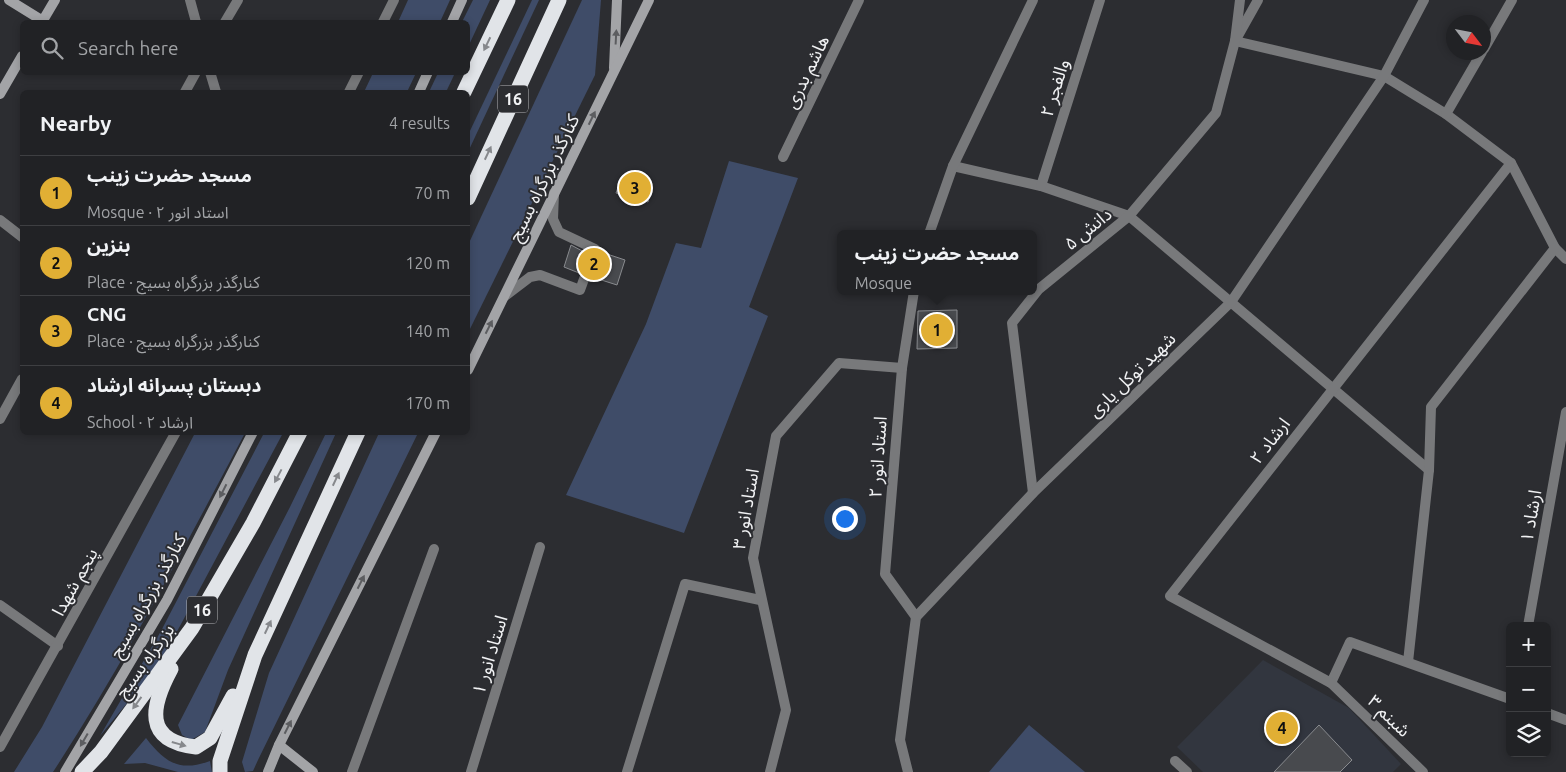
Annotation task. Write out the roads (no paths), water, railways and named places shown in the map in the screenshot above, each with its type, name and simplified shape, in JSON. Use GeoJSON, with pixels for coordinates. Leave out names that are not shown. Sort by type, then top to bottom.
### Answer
{"type":"FeatureCollection","features":[{"type":"Feature","properties":{"kind":"highway"},"geometry":{"type":"LineString","coordinates":[[465,90],[508,0]]}},
{"type":"Feature","properties":{"kind":"highway","name":"16"},"geometry":{"type":"LineString","coordinates":[[470,194],[560,0]]}},
{"type":"Feature","properties":{"kind":"highway","name":"بزرگراه بسیج"},"geometry":{"type":"LineString","coordinates":[[82,772],[102,752],[192,628],[253,523],[298,435]]}},
{"type":"Feature","properties":{"kind":"highway"},"geometry":{"type":"LineString","coordinates":[[192,628],[165,680],[155,707],[156,722],[160,732],[170,741],[181,746],[196,747],[210,738],[219,724],[255,655],[357,435]]}},
{"type":"Feature","properties":{"kind":"highway"},"geometry":{"type":"LineString","coordinates":[[220,772],[220,760],[255,655]]}},
{"type":"Feature","properties":{"kind":"street"},"geometry":{"type":"LineString","coordinates":[[9,0],[39,20]]}},
{"type":"Feature","properties":{"kind":"street"},"geometry":{"type":"LineString","coordinates":[[43,20],[55,0]]}},
{"type":"Feature","properties":{"kind":"street"},"geometry":{"type":"LineString","coordinates":[[190,0],[195,20]]}},
{"type":"Feature","properties":{"kind":"street"},"geometry":{"type":"LineString","coordinates":[[226,20],[238,0]]}},
{"type":"Feature","properties":{"kind":"street"},"geometry":{"type":"LineString","coordinates":[[384,20],[394,0]]}},
{"type":"Feature","properties":{"kind":"street"},"geometry":{"type":"LineString","coordinates":[[453,20],[462,0]]}},
{"type":"Feature","properties":{"kind":"street"},"geometry":{"type":"LineString","coordinates":[[614,74],[617,0]]}},
{"type":"Feature","properties":{"kind":"street","name":"کنارگذر بزرگراه بسیج"},"geometry":{"type":"LineString","coordinates":[[470,366],[649,0]]}},
{"type":"Feature","properties":{"kind":"street","name":"هاشم بدری"},"geometry":{"type":"LineString","coordinates":[[783,157],[859,0]]}},
{"type":"Feature","properties":{"kind":"street"},"geometry":{"type":"LineString","coordinates":[[930,230],[952,166],[1033,0]]}},
{"type":"Feature","properties":{"kind":"street","name":"والفجر ۲"},"geometry":{"type":"LineString","coordinates":[[1042,186],[1100,0]]}},
{"type":"Feature","properties":{"kind":"street","name":"دانش ۵"},"geometry":{"type":"LineString","coordinates":[[1037,287],[1129,216],[1216,113],[1235,41],[1240,0]]}},
{"type":"Feature","properties":{"kind":"street"},"geometry":{"type":"LineString","coordinates":[[1258,0],[1235,41],[1384,76],[1446,114],[1511,163],[1555,248],[1566,259]]}},
{"type":"Feature","properties":{"kind":"street","name":"شهید توکل یاری"},"geometry":{"type":"LineString","coordinates":[[916,617],[1033,493],[1232,302],[1384,76],[1424,0]]}},
{"type":"Feature","properties":{"kind":"street"},"geometry":{"type":"LineString","coordinates":[[1491,37],[1512,0]]}},
{"type":"Feature","properties":{"kind":"street"},"geometry":{"type":"LineString","coordinates":[[0,94],[20,59]]}},
{"type":"Feature","properties":{"kind":"street"},"geometry":{"type":"LineString","coordinates":[[1446,114],[1477,60]]}},
{"type":"Feature","properties":{"kind":"street"},"geometry":{"type":"LineString","coordinates":[[186,90],[194,75]]}},
{"type":"Feature","properties":{"kind":"street"},"geometry":{"type":"LineString","coordinates":[[211,75],[215,90]]}},
{"type":"Feature","properties":{"kind":"street"},"geometry":{"type":"LineString","coordinates":[[350,90],[358,75]]}},
{"type":"Feature","properties":{"kind":"street"},"geometry":{"type":"LineString","coordinates":[[420,90],[427,75]]}},
{"type":"Feature","properties":{"kind":"street","name":"ارشاد ۲"},"geometry":{"type":"LineString","coordinates":[[1332,682],[1170,596],[1511,163]]}},
{"type":"Feature","properties":{"kind":"street"},"geometry":{"type":"LineString","coordinates":[[952,166],[1042,186],[1129,216],[1429,470]]}},
{"type":"Feature","properties":{"kind":"street"},"geometry":{"type":"LineString","coordinates":[[505,296],[530,277],[540,275],[580,290],[595,249],[559,232],[553,219],[554,193]]}},
{"type":"Feature","properties":{"kind":"street"},"geometry":{"type":"LineString","coordinates":[[0,220],[20,235]]}},
{"type":"Feature","properties":{"kind":"street"},"geometry":{"type":"LineString","coordinates":[[1408,662],[1429,470],[1432,407],[1555,248]]}},
{"type":"Feature","properties":{"kind":"street","name":"استاد انور ۲"},"geometry":{"type":"LineString","coordinates":[[913,295],[902,368],[886,574],[916,617]]}},
{"type":"Feature","properties":{"kind":"street","name":"دانش ۵"},"geometry":{"type":"LineString","coordinates":[[1031,295],[1012,323],[1033,493]]}},
{"type":"Feature","properties":{"kind":"street","name":"استاد انور ۳"},"geometry":{"type":"LineString","coordinates":[[770,772],[786,710],[760,600],[753,558],[776,436],[839,363],[902,368]]}},
{"type":"Feature","properties":{"kind":"street"},"geometry":{"type":"LineString","coordinates":[[0,419],[20,382]]}},
{"type":"Feature","properties":{"kind":"street","name":"ارشاد ۱"},"geometry":{"type":"LineString","coordinates":[[1529,622],[1566,412]]}},
{"type":"Feature","properties":{"kind":"street","name":"پنجم شهدا"},"geometry":{"type":"LineString","coordinates":[[0,747],[174,435]]}},
{"type":"Feature","properties":{"kind":"street","name":"کنارگذر بزرگراه بسیج"},"geometry":{"type":"LineString","coordinates":[[65,772],[167,600],[252,435]]}},
{"type":"Feature","properties":{"kind":"street"},"geometry":{"type":"LineString","coordinates":[[268,772],[279,745],[434,435]]}},
{"type":"Feature","properties":{"kind":"street","name":"استاد انور ۱"},"geometry":{"type":"LineString","coordinates":[[471,772],[540,547]]}},
{"type":"Feature","properties":{"kind":"street"},"geometry":{"type":"LineString","coordinates":[[352,772],[434,550]]}},
{"type":"Feature","properties":{"kind":"street"},"geometry":{"type":"LineString","coordinates":[[627,772],[686,584],[760,600]]}},
{"type":"Feature","properties":{"kind":"street"},"geometry":{"type":"LineString","coordinates":[[0,605],[58,646]]}},
{"type":"Feature","properties":{"kind":"street"},"geometry":{"type":"LineString","coordinates":[[908,772],[900,740],[916,617]]}},
{"type":"Feature","properties":{"kind":"street"},"geometry":{"type":"LineString","coordinates":[[1332,682],[1350,642],[1506,698]]}},
{"type":"Feature","properties":{"kind":"street","name":"شبنم ۳"},"geometry":{"type":"LineString","coordinates":[[1332,682],[1417,770]]}},
{"type":"Feature","properties":{"kind":"street"},"geometry":{"type":"LineString","coordinates":[[1551,714],[1566,720]]}},
{"type":"Feature","properties":{"kind":"street"},"geometry":{"type":"LineString","coordinates":[[279,745],[309,771]]}},
{"type":"Feature","properties":{"kind":"street"},"geometry":{"type":"LineString","coordinates":[[1175,762],[1187,772]]}},
{"type":"Feature","properties":{"kind":"place","name":"CNG"},"geometry":{"type":"Point","coordinates":[635,188]}},
{"type":"Feature","properties":{"kind":"place","name":"بنزین"},"geometry":{"type":"Point","coordinates":[594,264]}},
{"type":"Feature","properties":{"kind":"place","name":"مسجد حضرت زینب"},"geometry":{"type":"Point","coordinates":[937,330]}},
{"type":"Feature","properties":{"kind":"place","name":"دبستان پسرانه ارشاد"},"geometry":{"type":"Point","coordinates":[1282,728]}}]}
